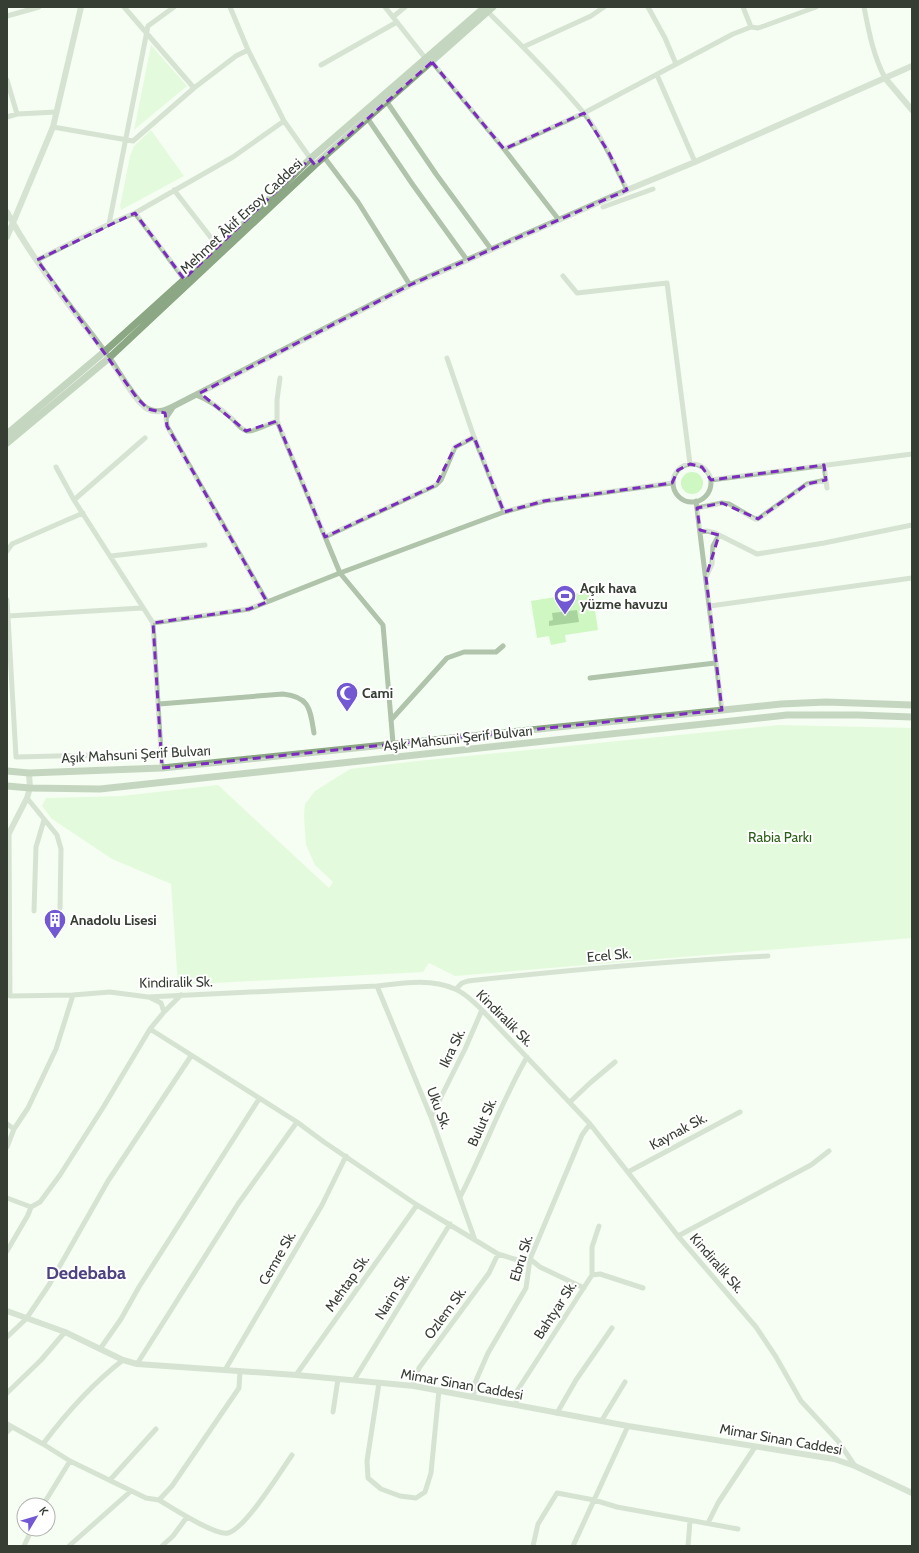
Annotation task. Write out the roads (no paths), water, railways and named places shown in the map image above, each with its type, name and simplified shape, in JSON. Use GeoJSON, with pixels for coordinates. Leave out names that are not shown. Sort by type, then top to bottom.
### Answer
{"type":"FeatureCollection","features":[{"type":"Feature","properties":{"kind":"main road","name":"Mehmet Âkif Ersoy Caddesi"},"geometry":{"type":"LineString","coordinates":[[7,434],[107,355],[184,279],[313,162],[486,10],[494,7]]}},
{"type":"Feature","properties":{"kind":"main road","name":"Mehmet Âkif Ersoy Caddesi"},"geometry":{"type":"LineString","coordinates":[[7,443],[107,355],[313,162],[324,157],[368,119],[429,61]]}},
{"type":"Feature","properties":{"kind":"main road","name":"Aşık Mahsuni Şerif Bulvarı"},"geometry":{"type":"LineString","coordinates":[[7,771],[29,773],[162,768],[781,704],[826,702],[912,704]]}},
{"type":"Feature","properties":{"kind":"main road","name":"Aşık Mahsuni Şerif Bulvarı"},"geometry":{"type":"LineString","coordinates":[[7,786],[30,788],[100,789],[787,715],[912,717]]}},
{"type":"Feature","properties":{"kind":"street"},"geometry":{"type":"LineString","coordinates":[[7,16],[39,7]]}},
{"type":"Feature","properties":{"kind":"street"},"geometry":{"type":"LineString","coordinates":[[7,237],[53,127],[81,7]]}},
{"type":"Feature","properties":{"kind":"street"},"geometry":{"type":"LineString","coordinates":[[124,7],[194,88]]}},
{"type":"Feature","properties":{"kind":"street"},"geometry":{"type":"LineString","coordinates":[[109,224],[148,26],[174,7]]}},
{"type":"Feature","properties":{"kind":"street"},"geometry":{"type":"LineString","coordinates":[[230,7],[248,50],[284,121],[313,162]]}},
{"type":"Feature","properties":{"kind":"street"},"geometry":{"type":"LineString","coordinates":[[385,7],[504,149],[559,220]]}},
{"type":"Feature","properties":{"kind":"street"},"geometry":{"type":"LineString","coordinates":[[393,17],[405,7]]}},
{"type":"Feature","properties":{"kind":"street"},"geometry":{"type":"LineString","coordinates":[[522,47],[591,16],[604,7]]}},
{"type":"Feature","properties":{"kind":"street"},"geometry":{"type":"LineString","coordinates":[[648,7],[665,38],[676,64]]}},
{"type":"Feature","properties":{"kind":"street"},"geometry":{"type":"LineString","coordinates":[[742,7],[751,27]]}},
{"type":"Feature","properties":{"kind":"street"},"geometry":{"type":"LineString","coordinates":[[504,149],[584,113],[733,34],[751,27],[758,28],[816,7]]}},
{"type":"Feature","properties":{"kind":"street"},"geometry":{"type":"LineString","coordinates":[[864,7],[870,37],[878,63],[885,78],[912,110]]}},
{"type":"Feature","properties":{"kind":"street"},"geometry":{"type":"LineString","coordinates":[[486,10],[584,113],[609,153],[626,190]]}},
{"type":"Feature","properties":{"kind":"street"},"geometry":{"type":"LineString","coordinates":[[321,65],[397,22]]}},
{"type":"Feature","properties":{"kind":"street"},"geometry":{"type":"LineString","coordinates":[[53,127],[133,141],[194,88],[236,56],[248,50]]}},
{"type":"Feature","properties":{"kind":"street"},"geometry":{"type":"LineString","coordinates":[[7,212],[37,260],[137,398],[148,409],[160,412],[196,396],[410,285],[626,190],[695,162],[912,66]]}},
{"type":"Feature","properties":{"kind":"street"},"geometry":{"type":"LineString","coordinates":[[657,74],[695,162]]}},
{"type":"Feature","properties":{"kind":"street"},"geometry":{"type":"LineString","coordinates":[[7,80],[18,114]]}},
{"type":"Feature","properties":{"kind":"street"},"geometry":{"type":"LineString","coordinates":[[387,102],[436,174],[491,249]]}},
{"type":"Feature","properties":{"kind":"street"},"geometry":{"type":"LineString","coordinates":[[7,116],[56,112]]}},
{"type":"Feature","properties":{"kind":"street"},"geometry":{"type":"LineString","coordinates":[[368,119],[413,185],[468,260]]}},
{"type":"Feature","properties":{"kind":"street"},"geometry":{"type":"LineString","coordinates":[[37,260],[109,224],[135,213],[233,157],[284,121]]}},
{"type":"Feature","properties":{"kind":"street"},"geometry":{"type":"LineString","coordinates":[[324,157],[358,202],[410,285]]}},
{"type":"Feature","properties":{"kind":"street"},"geometry":{"type":"LineString","coordinates":[[603,207],[653,189]]}},
{"type":"Feature","properties":{"kind":"street"},"geometry":{"type":"LineString","coordinates":[[174,190],[219,248]]}},
{"type":"Feature","properties":{"kind":"street"},"geometry":{"type":"LineString","coordinates":[[135,213],[184,279]]}},
{"type":"Feature","properties":{"kind":"street"},"geometry":{"type":"LineString","coordinates":[[563,276],[577,293],[667,282],[690,464]]}},
{"type":"Feature","properties":{"kind":"street"},"geometry":{"type":"LineString","coordinates":[[447,358],[474,436],[504,512]]}},
{"type":"Feature","properties":{"kind":"street"},"geometry":{"type":"LineString","coordinates":[[280,378],[277,400],[277,420],[340,573],[384,625],[393,743]]}},
{"type":"Feature","properties":{"kind":"street"},"geometry":{"type":"LineString","coordinates":[[196,396],[207,399],[231,417],[240,428],[246,431],[252,431],[277,420]]}},
{"type":"Feature","properties":{"kind":"street"},"geometry":{"type":"LineString","coordinates":[[174,406],[166,418],[167,426],[267,602]]}},
{"type":"Feature","properties":{"kind":"street"},"geometry":{"type":"LineString","coordinates":[[325,537],[436,485],[441,480],[456,447],[474,436]]}},
{"type":"Feature","properties":{"kind":"street"},"geometry":{"type":"LineString","coordinates":[[74,500],[145,438]]}},
{"type":"Feature","properties":{"kind":"street"},"geometry":{"type":"LineString","coordinates":[[711,480],[912,454]]}},
{"type":"Feature","properties":{"kind":"street"},"geometry":{"type":"LineString","coordinates":[[690,464],[696,464],[702,467],[709,475],[711,480],[708,493],[703,498],[696,501],[689,501],[680,497],[675,492],[672,483],[678,470],[683,466],[690,464]]}},
{"type":"Feature","properties":{"kind":"street"},"geometry":{"type":"LineString","coordinates":[[824,465],[827,488]]}},
{"type":"Feature","properties":{"kind":"street"},"geometry":{"type":"LineString","coordinates":[[56,467],[74,500],[153,623],[162,768]]}},
{"type":"Feature","properties":{"kind":"street"},"geometry":{"type":"LineString","coordinates":[[697,508],[722,503],[729,504],[755,519],[758,519],[807,484],[826,480]]}},
{"type":"Feature","properties":{"kind":"street"},"geometry":{"type":"LineString","coordinates":[[153,623],[249,609],[340,573],[504,512],[544,500],[672,483]]}},
{"type":"Feature","properties":{"kind":"street"},"geometry":{"type":"LineString","coordinates":[[696,501],[722,710]]}},
{"type":"Feature","properties":{"kind":"street"},"geometry":{"type":"LineString","coordinates":[[7,551],[12,544],[83,513]]}},
{"type":"Feature","properties":{"kind":"street"},"geometry":{"type":"LineString","coordinates":[[700,532],[707,531],[719,535],[757,554],[824,543],[912,525]]}},
{"type":"Feature","properties":{"kind":"street"},"geometry":{"type":"LineString","coordinates":[[706,577],[712,564],[713,546],[719,535]]}},
{"type":"Feature","properties":{"kind":"street"},"geometry":{"type":"LineString","coordinates":[[111,556],[205,545]]}},
{"type":"Feature","properties":{"kind":"street"},"geometry":{"type":"LineString","coordinates":[[710,606],[912,578]]}},
{"type":"Feature","properties":{"kind":"street"},"geometry":{"type":"LineString","coordinates":[[7,600],[16,757],[97,755]]}},
{"type":"Feature","properties":{"kind":"street"},"geometry":{"type":"LineString","coordinates":[[8,616],[142,608]]}},
{"type":"Feature","properties":{"kind":"street"},"geometry":{"type":"LineString","coordinates":[[391,720],[446,658],[464,652],[496,652],[503,646]]}},
{"type":"Feature","properties":{"kind":"street"},"geometry":{"type":"LineString","coordinates":[[590,678],[715,663]]}},
{"type":"Feature","properties":{"kind":"street"},"geometry":{"type":"LineString","coordinates":[[159,704],[283,694],[295,696],[304,700],[311,712],[314,733]]}},
{"type":"Feature","properties":{"kind":"street"},"geometry":{"type":"LineString","coordinates":[[8,835],[27,798],[30,788],[29,773]]}},
{"type":"Feature","properties":{"kind":"street"},"geometry":{"type":"LineString","coordinates":[[27,798],[57,835],[61,849],[60,908]]}},
{"type":"Feature","properties":{"kind":"street"},"geometry":{"type":"LineString","coordinates":[[34,911],[36,847],[44,820]]}},
{"type":"Feature","properties":{"kind":"street","name":"Kindiralik Sk."},"geometry":{"type":"LineString","coordinates":[[8,835],[8,998],[110,992],[148,996],[181,995],[377,986],[409,982],[436,984],[456,989],[467,996],[590,1124],[678,1236],[756,1327],[776,1357],[801,1401],[838,1441],[855,1466]]}},
{"type":"Feature","properties":{"kind":"street","name":"Ecel Sk."},"geometry":{"type":"LineString","coordinates":[[456,989],[462,983],[468,981],[575,969],[768,956]]}},
{"type":"Feature","properties":{"kind":"street","name":"Uku Sk."},"geometry":{"type":"LineString","coordinates":[[377,986],[431,1117],[475,1240]]}},
{"type":"Feature","properties":{"kind":"street"},"geometry":{"type":"LineString","coordinates":[[7,1147],[14,1129],[28,1108],[56,1049],[73,995]]}},
{"type":"Feature","properties":{"kind":"street"},"geometry":{"type":"LineString","coordinates":[[7,1251],[31,1207],[40,1202],[60,1175],[104,1106],[150,1029],[181,995]]}},
{"type":"Feature","properties":{"kind":"street"},"geometry":{"type":"LineString","coordinates":[[148,996],[161,1003],[164,1012]]}},
{"type":"Feature","properties":{"kind":"street","name":"Ikra Sk."},"geometry":{"type":"LineString","coordinates":[[431,1117],[465,1049],[482,1010]]}},
{"type":"Feature","properties":{"kind":"street"},"geometry":{"type":"LineString","coordinates":[[150,1029],[297,1122],[417,1205],[498,1254],[521,1261],[530,1260],[540,1267],[584,1288]]}},
{"type":"Feature","properties":{"kind":"street"},"geometry":{"type":"LineString","coordinates":[[7,1337],[26,1319],[70,1251],[108,1181],[191,1056]]}},
{"type":"Feature","properties":{"kind":"street","name":"Bulut Sk."},"geometry":{"type":"LineString","coordinates":[[460,1197],[474,1171],[514,1080],[527,1057]]}},
{"type":"Feature","properties":{"kind":"street"},"geometry":{"type":"LineString","coordinates":[[570,1102],[614,1062]]}},
{"type":"Feature","properties":{"kind":"street"},"geometry":{"type":"LineString","coordinates":[[100,1349],[121,1319],[143,1281],[259,1099]]}},
{"type":"Feature","properties":{"kind":"street","name":"Kaynak Sk."},"geometry":{"type":"LineString","coordinates":[[628,1172],[740,1112]]}},
{"type":"Feature","properties":{"kind":"street"},"geometry":{"type":"LineString","coordinates":[[136,1364],[238,1204],[297,1122]]}},
{"type":"Feature","properties":{"kind":"street"},"geometry":{"type":"LineString","coordinates":[[7,1124],[14,1129]]}},
{"type":"Feature","properties":{"kind":"street","name":"Ebru Sk."},"geometry":{"type":"LineString","coordinates":[[474,1397],[474,1385],[485,1359],[526,1288],[530,1260],[582,1135],[590,1124]]}},
{"type":"Feature","properties":{"kind":"street"},"geometry":{"type":"LineString","coordinates":[[678,1236],[811,1165],[829,1151]]}},
{"type":"Feature","properties":{"kind":"street","name":"Cemre Sk."},"geometry":{"type":"LineString","coordinates":[[225,1370],[322,1205],[346,1156]]}},
{"type":"Feature","properties":{"kind":"street"},"geometry":{"type":"LineString","coordinates":[[7,1198],[31,1207]]}},
{"type":"Feature","properties":{"kind":"street","name":"Mehtap Sk."},"geometry":{"type":"LineString","coordinates":[[296,1375],[417,1205]]}},
{"type":"Feature","properties":{"kind":"street","name":"Narin Sk."},"geometry":{"type":"LineString","coordinates":[[354,1380],[450,1224]]}},
{"type":"Feature","properties":{"kind":"street"},"geometry":{"type":"LineString","coordinates":[[592,1275],[592,1247],[599,1226]]}},
{"type":"Feature","properties":{"kind":"street","name":"Ozlem Sk."},"geometry":{"type":"LineString","coordinates":[[414,1386],[414,1380],[419,1368],[489,1273],[498,1254]]}},
{"type":"Feature","properties":{"kind":"street","name":"Bahtyar Sk."},"geometry":{"type":"LineString","coordinates":[[516,1406],[517,1391],[592,1275],[600,1274],[643,1288]]}},
{"type":"Feature","properties":{"kind":"street","name":"Mimar Sinan Caddesi"},"geometry":{"type":"LineString","coordinates":[[7,1311],[65,1332],[123,1360],[136,1364],[296,1375],[414,1386],[440,1390],[516,1406],[602,1420],[628,1426],[834,1459],[855,1466],[912,1493]]}},
{"type":"Feature","properties":{"kind":"street"},"geometry":{"type":"LineString","coordinates":[[557,1413],[576,1380],[612,1328]]}},
{"type":"Feature","properties":{"kind":"street"},"geometry":{"type":"LineString","coordinates":[[7,1393],[41,1360],[65,1332]]}},
{"type":"Feature","properties":{"kind":"street"},"geometry":{"type":"LineString","coordinates":[[43,1444],[77,1402],[123,1360]]}},
{"type":"Feature","properties":{"kind":"street"},"geometry":{"type":"LineString","coordinates":[[159,1500],[172,1486],[239,1388],[240,1371]]}},
{"type":"Feature","properties":{"kind":"street"},"geometry":{"type":"LineString","coordinates":[[333,1412],[338,1379]]}},
{"type":"Feature","properties":{"kind":"street"},"geometry":{"type":"LineString","coordinates":[[602,1420],[625,1382]]}},
{"type":"Feature","properties":{"kind":"street"},"geometry":{"type":"LineString","coordinates":[[379,1383],[367,1461],[368,1478],[381,1489],[400,1496],[416,1498],[425,1492],[431,1473],[440,1390]]}},
{"type":"Feature","properties":{"kind":"street"},"geometry":{"type":"LineString","coordinates":[[7,1432],[9,1426],[43,1444],[70,1461],[131,1491],[146,1498],[159,1500],[187,1517],[218,1532],[227,1533],[235,1530],[256,1508],[292,1455]]}},
{"type":"Feature","properties":{"kind":"street"},"geometry":{"type":"LineString","coordinates":[[573,1546],[628,1426]]}},
{"type":"Feature","properties":{"kind":"street"},"geometry":{"type":"LineString","coordinates":[[110,1480],[156,1429]]}},
{"type":"Feature","properties":{"kind":"street"},"geometry":{"type":"LineString","coordinates":[[708,1523],[718,1503],[754,1447]]}},
{"type":"Feature","properties":{"kind":"street"},"geometry":{"type":"LineString","coordinates":[[48,1497],[70,1461]]}},
{"type":"Feature","properties":{"kind":"street"},"geometry":{"type":"LineString","coordinates":[[69,1546],[131,1491]]}},
{"type":"Feature","properties":{"kind":"street"},"geometry":{"type":"LineString","coordinates":[[533,1546],[538,1524],[557,1493],[594,1500],[618,1507],[738,1529]]}},
{"type":"Feature","properties":{"kind":"street"},"geometry":{"type":"LineString","coordinates":[[162,1546],[173,1536],[187,1517]]}},
{"type":"Feature","properties":{"kind":"street"},"geometry":{"type":"LineString","coordinates":[[688,1546],[690,1520]]}},
{"type":"Feature","properties":{"kind":"place","name":"Açık hava yüzme havuzu"},"geometry":{"type":"Point","coordinates":[565,616]}},
{"type":"Feature","properties":{"kind":"place","name":"Cami"},"geometry":{"type":"Point","coordinates":[347,712]}},
{"type":"Feature","properties":{"kind":"place","name":"Anadolu Lisesi"},"geometry":{"type":"Point","coordinates":[55,940]}},
{"type":"Feature","properties":{"kind":"district","name":"Dedebaba"},"geometry":{"type":"Point","coordinates":[86,1273]}},
{"type":"Feature","properties":{"kind":"park label","name":"Rabia Parkı"},"geometry":{"type":"Point","coordinates":[780,837]}}]}
